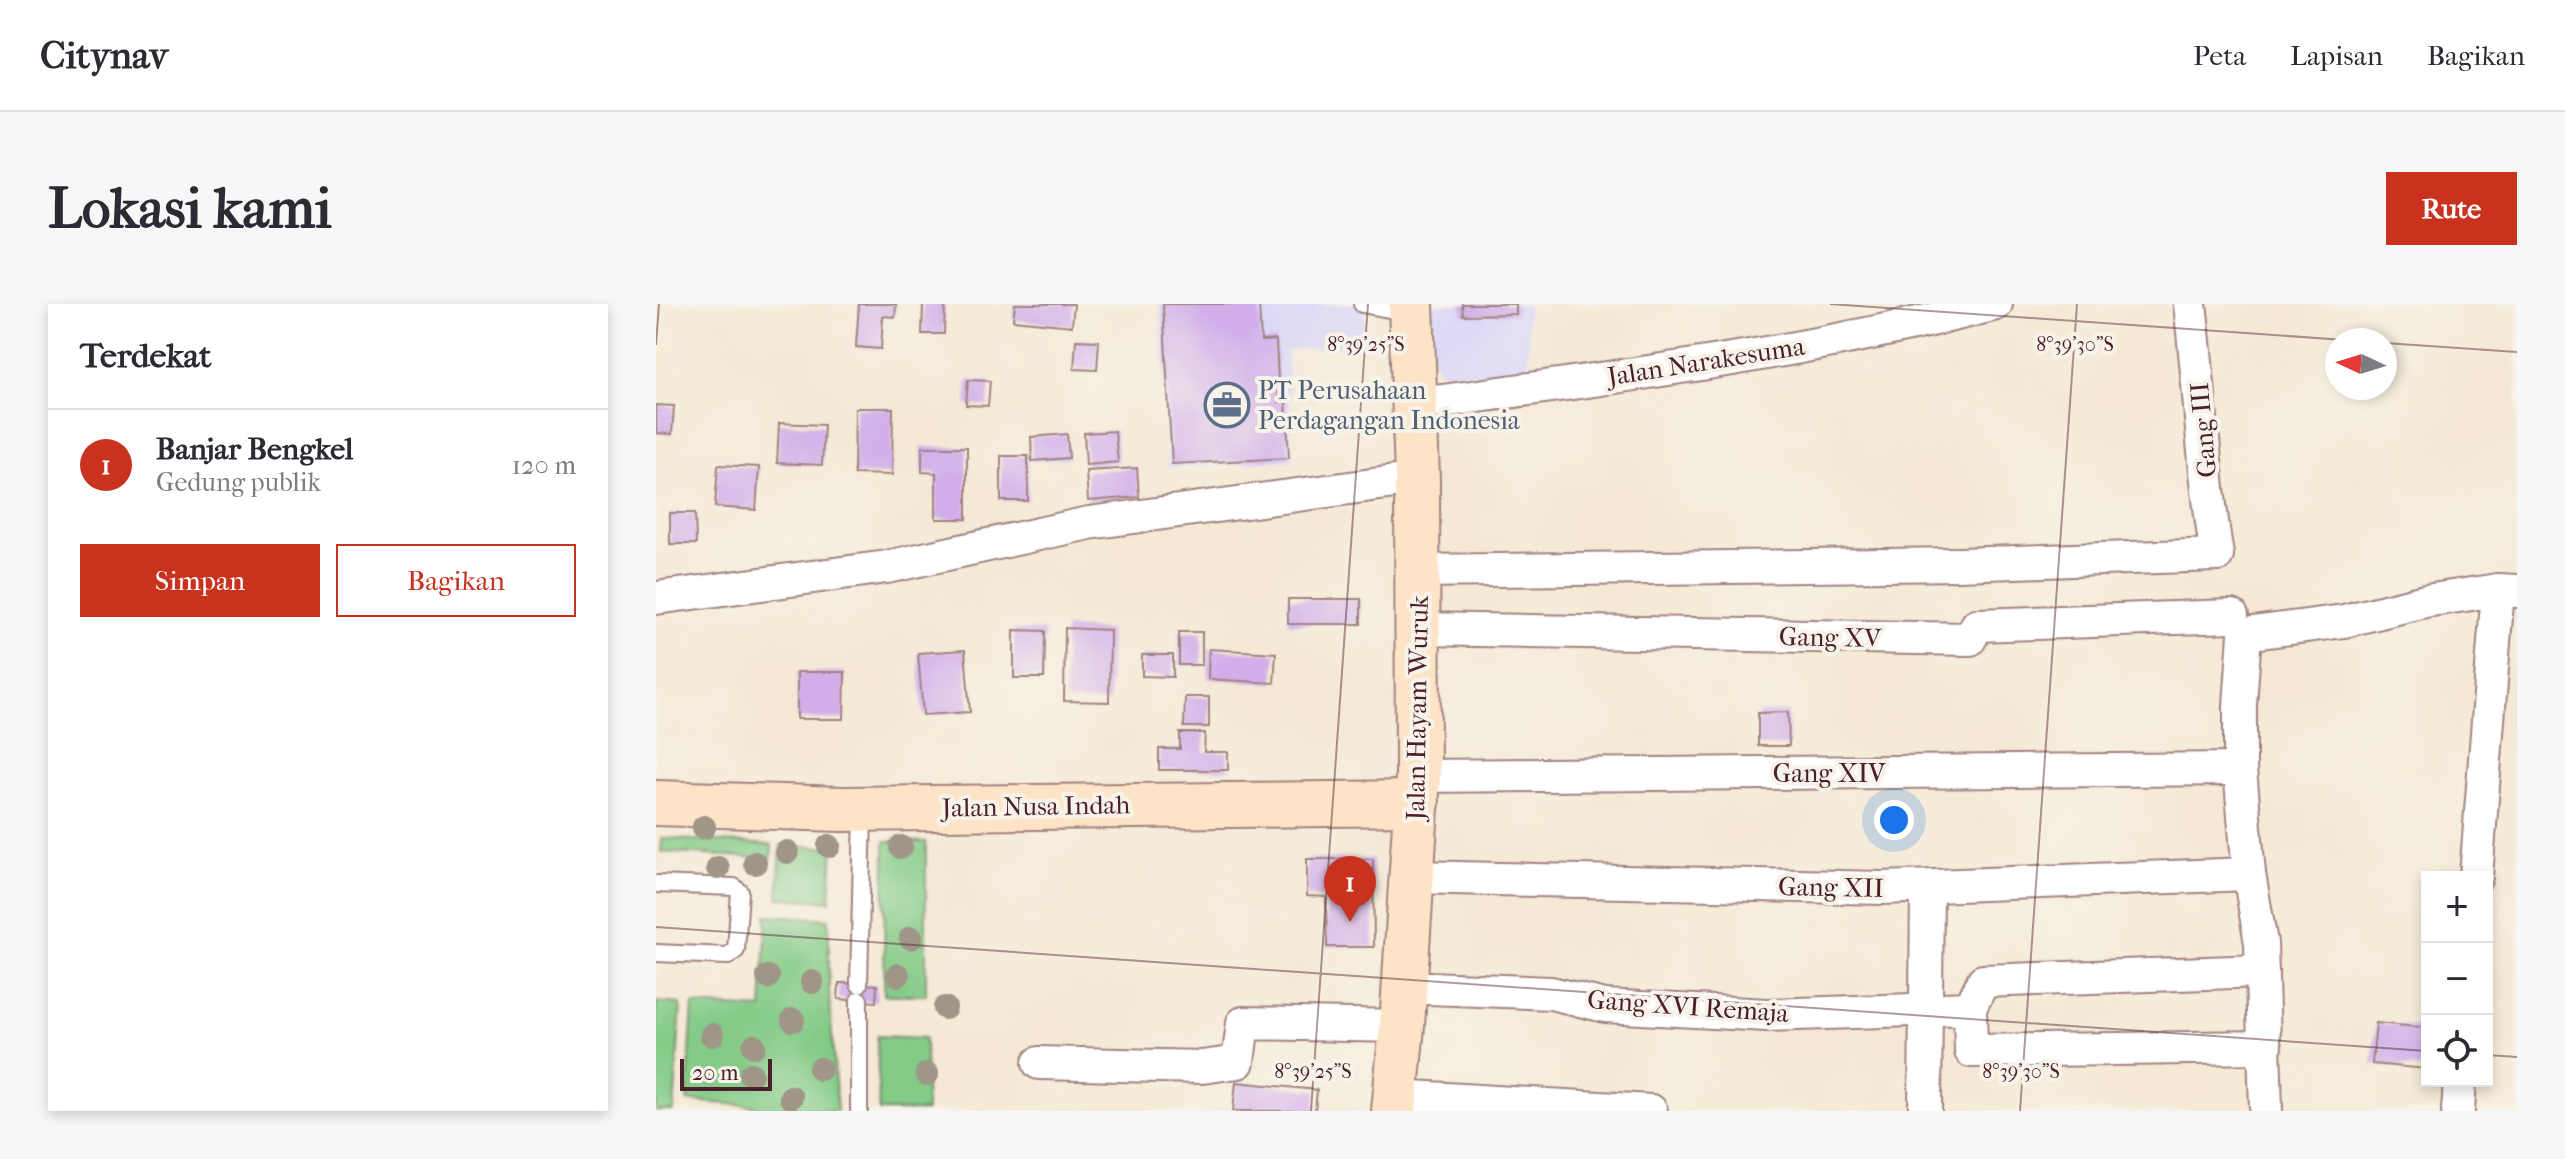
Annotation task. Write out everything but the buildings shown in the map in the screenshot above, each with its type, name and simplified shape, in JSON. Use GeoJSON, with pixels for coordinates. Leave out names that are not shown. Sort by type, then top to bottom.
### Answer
{"type":"FeatureCollection","features":[{"type":"Feature","properties":{"kind":"street","name":"Jalan Narakesuma"},"geometry":{"type":"LineString","coordinates":[[1413,405],[1681,367],[1924,313],[1996,304]]}},
{"type":"Feature","properties":{"kind":"street","name":"Gang III"},"geometry":{"type":"LineString","coordinates":[[1418,571],[1959,564],[2217,555],[2209,505],[2200,384],[2190,304]]}},
{"type":"Feature","properties":{"kind":"street","name":"Jalan Hayam Wuruk"},"geometry":{"type":"LineString","coordinates":[[1395,1104],[1417,790],[1419,629],[1411,309]]}},
{"type":"Feature","properties":{"kind":"street"},"geometry":{"type":"LineString","coordinates":[[656,598],[887,567],[1089,523],[1417,479]]}},
{"type":"Feature","properties":{"kind":"street"},"geometry":{"type":"LineString","coordinates":[[2266,1111],[2261,943],[2249,874],[2240,769],[2245,634],[2344,621],[2425,601],[2508,590],[2477,871]]}},
{"type":"Feature","properties":{"kind":"street","name":"Gang XV"},"geometry":{"type":"LineString","coordinates":[[1419,629],[1970,639],[1977,625],[2232,616]]}},
{"type":"Feature","properties":{"kind":"street","name":"Gang XIV"},"geometry":{"type":"LineString","coordinates":[[1417,790],[2240,769]]}},
{"type":"Feature","properties":{"kind":"street","name":"Jalan Nusa Indah"},"geometry":{"type":"LineString","coordinates":[[656,803],[863,809],[1417,790]]}},
{"type":"Feature","properties":{"kind":"street","name":"Gang XII"},"geometry":{"type":"LineString","coordinates":[[1412,877],[1882,888],[2249,874]]}},
{"type":"Feature","properties":{"kind":"street"},"geometry":{"type":"LineString","coordinates":[[1925,1111],[1927,887]]}},
{"type":"Feature","properties":{"kind":"street"},"geometry":{"type":"LineString","coordinates":[[2262,971],[1983,981],[1970,1008],[1971,1051],[2265,1047]]}},
{"type":"Feature","properties":{"kind":"street","name":"Gang XVI Remaja"},"geometry":{"type":"LineString","coordinates":[[1039,1063],[1202,1067],[1238,1062],[1243,1023],[1551,993],[1605,1006],[1767,1015],[1970,1008]]}},
{"type":"Feature","properties":{"kind":"street"},"geometry":{"type":"LineString","coordinates":[[2458,1111],[2460,1087]]}},
{"type":"Feature","properties":{"kind":"street"},"geometry":{"type":"LineString","coordinates":[[1395,1104],[1651,1111]]}},
{"type":"Feature","properties":{"kind":"lane"},"geometry":{"type":"LineString","coordinates":[[1362,304],[1411,309]]}},
{"type":"Feature","properties":{"kind":"lane"},"geometry":{"type":"LineString","coordinates":[[859,1111],[863,809]]}},
{"type":"Feature","properties":{"kind":"lane"},"geometry":{"type":"LineString","coordinates":[[656,884],[734,887],[740,892],[736,950],[733,955],[656,953]]}},
{"type":"Feature","properties":{"kind":"shaded area","name":"PT Perusahaan Perdagangan Indonesia"},"geometry":{"type":"Polygon","coordinates":[[[1160,304],[1364,304],[1366,346],[1287,350],[1292,460],[1168,468],[1160,304]]]}},
{"type":"Feature","properties":{"kind":"shaded area"},"geometry":{"type":"Polygon","coordinates":[[[1429,304],[1527,304],[1529,372],[1451,376],[1438,369],[1431,355],[1429,304]]]}},
{"type":"Feature","properties":{"kind":"green space"},"geometry":{"type":"Polygon","coordinates":[[[662,838],[772,845],[771,859],[661,852],[662,838]]]}},
{"type":"Feature","properties":{"kind":"green space"},"geometry":{"type":"Polygon","coordinates":[[[885,841],[926,842],[926,995],[884,995],[885,841]]]}},
{"type":"Feature","properties":{"kind":"green space"},"geometry":{"type":"Polygon","coordinates":[[[781,845],[833,848],[830,901],[778,898],[781,845]]]}},
{"type":"Feature","properties":{"kind":"green space"},"geometry":{"type":"Polygon","coordinates":[[[767,915],[829,919],[829,991],[837,1111],[759,1111],[756,1106],[687,1101],[693,1005],[762,1009],[767,915]]]}},
{"type":"Feature","properties":{"kind":"green space"},"geometry":{"type":"Polygon","coordinates":[[[656,1002],[681,1004],[674,1111],[656,1111],[656,1002]]]}},
{"type":"Feature","properties":{"kind":"green space"},"geometry":{"type":"Polygon","coordinates":[[[877,1036],[925,1038],[926,1111],[879,1111],[877,1036]]]}},
{"type":"Feature","properties":{"kind":"place","name":"PT Perusahaan Perdagangan Indonesia"},"geometry":{"type":"Point","coordinates":[1227,405]}},
{"type":"Feature","properties":{"kind":"place","name":"Banjar Bengkel"},"geometry":{"type":"Point","coordinates":[1350,922]}}]}
